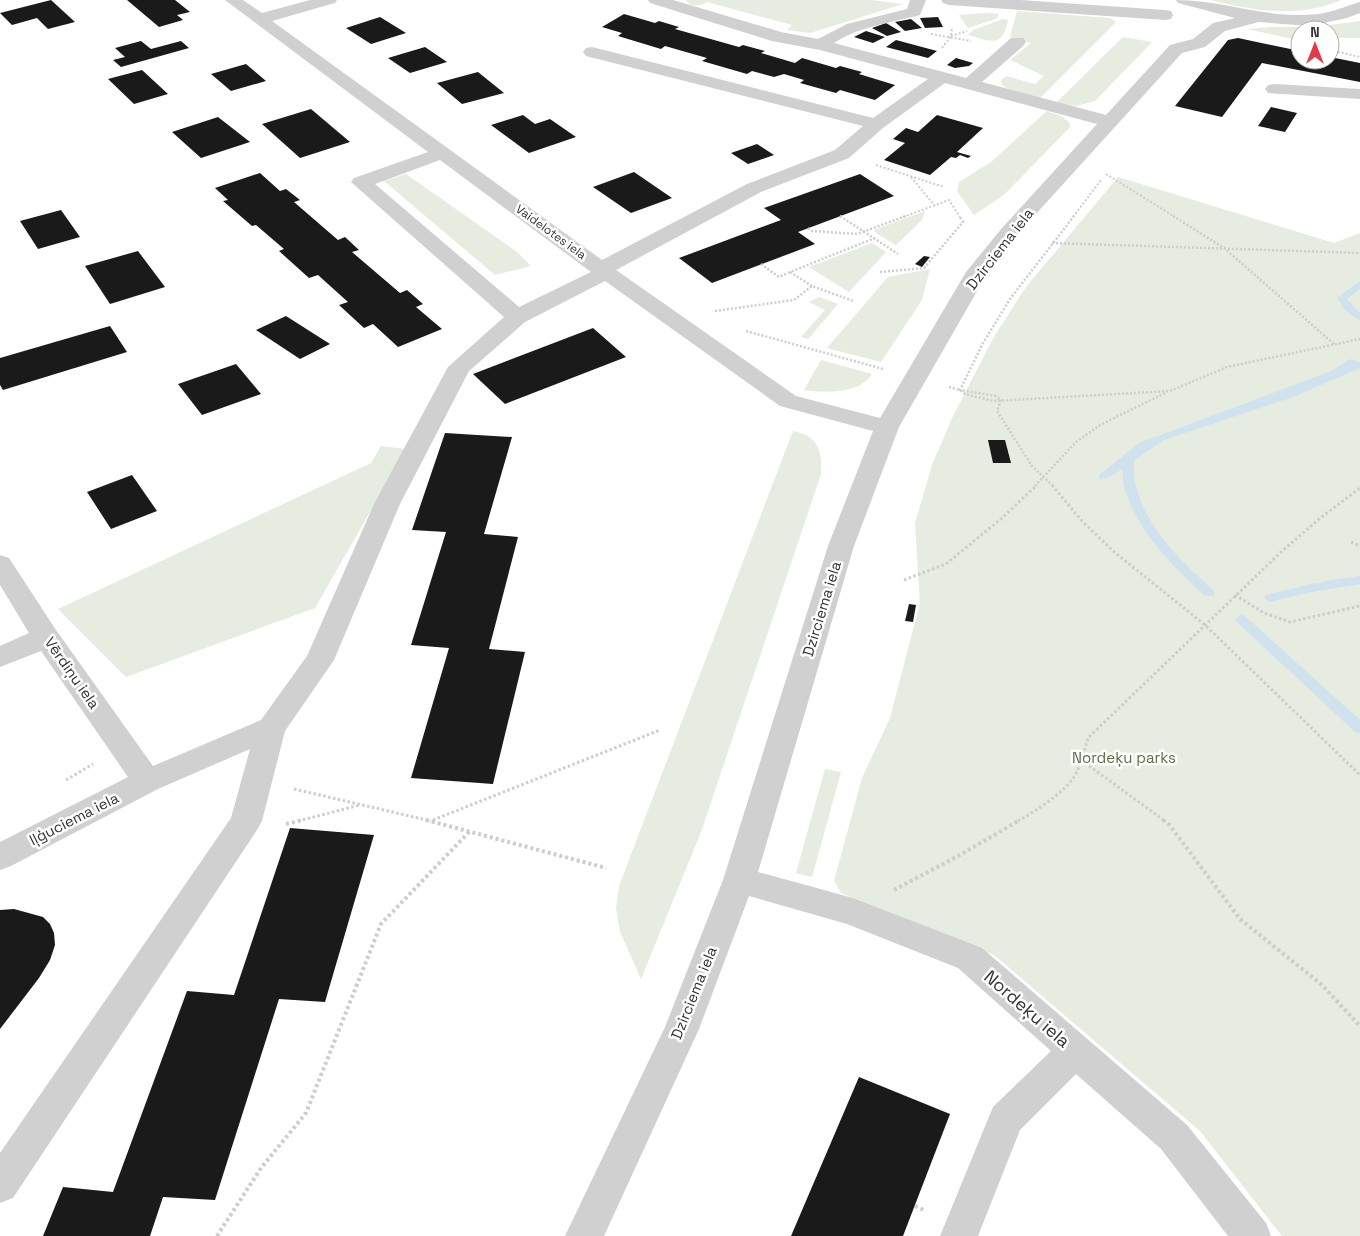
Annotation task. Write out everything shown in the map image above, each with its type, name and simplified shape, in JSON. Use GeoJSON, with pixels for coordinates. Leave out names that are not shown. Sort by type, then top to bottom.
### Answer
{"type":"FeatureCollection","features":[{"type":"Feature","properties":{"kind":"street","name":"Vaidelotes iela"},"geometry":{"type":"LineString","coordinates":[[233,0],[604,270],[788,401],[887,428]]}},
{"type":"Feature","properties":{"kind":"street"},"geometry":{"type":"LineString","coordinates":[[259,19],[329,0]]}},
{"type":"Feature","properties":{"kind":"street"},"geometry":{"type":"LineString","coordinates":[[656,0],[778,38],[822,45],[1111,122]]}},
{"type":"Feature","properties":{"kind":"street"},"geometry":{"type":"LineString","coordinates":[[822,45],[833,36],[859,25],[914,12],[918,0]]}},
{"type":"Feature","properties":{"kind":"street"},"geometry":{"type":"LineString","coordinates":[[949,0],[1163,7],[1176,49],[1198,43],[1219,27],[1256,18]]}},
{"type":"Feature","properties":{"kind":"street"},"geometry":{"type":"LineString","coordinates":[[1184,0],[1217,10],[1256,18],[1286,20],[1323,18],[1357,10]]}},
{"type":"Feature","properties":{"kind":"street"},"geometry":{"type":"LineString","coordinates":[[969,85],[1017,42]]}},
{"type":"Feature","properties":{"kind":"street","name":"Dzirciema iela"},"geometry":{"type":"LineString","coordinates":[[584,1236],[682,1029],[739,880],[841,546],[887,428],[974,276],[1009,232],[1176,49]]}},
{"type":"Feature","properties":{"kind":"street"},"geometry":{"type":"LineString","coordinates":[[592,52],[876,124]]}},
{"type":"Feature","properties":{"kind":"street"},"geometry":{"type":"LineString","coordinates":[[0,1185],[246,821],[271,728],[320,660],[387,504],[459,367],[517,317],[754,188],[842,154],[876,124],[941,78]]}},
{"type":"Feature","properties":{"kind":"street"},"geometry":{"type":"LineString","coordinates":[[1274,89],[1360,94]]}},
{"type":"Feature","properties":{"kind":"street"},"geometry":{"type":"LineString","coordinates":[[443,153],[361,182],[517,317]]}},
{"type":"Feature","properties":{"kind":"street","name":"Vērdiņu iela"},"geometry":{"type":"LineString","coordinates":[[0,564],[46,637],[147,781]]}},
{"type":"Feature","properties":{"kind":"street"},"geometry":{"type":"LineString","coordinates":[[0,657],[46,637]]}},
{"type":"Feature","properties":{"kind":"street","name":"Iļģuciema iela"},"geometry":{"type":"LineString","coordinates":[[0,857],[147,781],[271,728]]}},
{"type":"Feature","properties":{"kind":"street","name":"Nordeķu iela"},"geometry":{"type":"LineString","coordinates":[[739,880],[853,912],[970,958],[1174,1138],[1252,1236]]}},
{"type":"Feature","properties":{"kind":"street"},"geometry":{"type":"LineString","coordinates":[[959,1236],[1006,1119],[1075,1051]]}},
{"type":"Feature","properties":{"kind":"path"},"geometry":{"type":"LineString","coordinates":[[921,72],[943,55],[942,45],[951,36],[957,1]]}},
{"type":"Feature","properties":{"kind":"path"},"geometry":{"type":"LineString","coordinates":[[1340,53],[1360,58]]}},
{"type":"Feature","properties":{"kind":"path"},"geometry":{"type":"LineString","coordinates":[[842,154],[944,187]]}},
{"type":"Feature","properties":{"kind":"path"},"geometry":{"type":"LineString","coordinates":[[960,390],[983,343],[1010,299],[1112,167]]}},
{"type":"Feature","properties":{"kind":"path"},"geometry":{"type":"LineString","coordinates":[[1106,174],[1224,248],[1335,344]]}},
{"type":"Feature","properties":{"kind":"path"},"geometry":{"type":"LineString","coordinates":[[910,176],[935,206]]}},
{"type":"Feature","properties":{"kind":"path"},"geometry":{"type":"LineString","coordinates":[[808,228],[818,231],[857,234],[949,200],[963,222],[924,268],[880,272]]}},
{"type":"Feature","properties":{"kind":"path"},"geometry":{"type":"LineString","coordinates":[[840,216],[898,254]]}},
{"type":"Feature","properties":{"kind":"path"},"geometry":{"type":"LineString","coordinates":[[761,264],[779,276],[875,238]]}},
{"type":"Feature","properties":{"kind":"path"},"geometry":{"type":"LineString","coordinates":[[1052,243],[1360,253]]}},
{"type":"Feature","properties":{"kind":"path"},"geometry":{"type":"LineString","coordinates":[[790,272],[812,286],[854,302]]}},
{"type":"Feature","properties":{"kind":"path"},"geometry":{"type":"LineString","coordinates":[[712,311],[794,300],[812,286]]}},
{"type":"Feature","properties":{"kind":"path"},"geometry":{"type":"LineString","coordinates":[[746,331],[960,390],[996,396],[1002,400],[1170,391]]}},
{"type":"Feature","properties":{"kind":"path"},"geometry":{"type":"LineString","coordinates":[[904,580],[946,564],[1002,518],[1045,477],[1076,442],[1100,425],[1170,391],[1227,367],[1360,339]]}},
{"type":"Feature","properties":{"kind":"path"},"geometry":{"type":"LineString","coordinates":[[1002,400],[996,411],[1032,466],[1045,477],[1082,521],[1113,551],[1205,625],[1360,775]]}},
{"type":"Feature","properties":{"kind":"path"},"geometry":{"type":"LineString","coordinates":[[853,912],[958,856],[1038,809],[1070,781],[1081,760],[1088,738],[1292,542],[1360,488]]}},
{"type":"Feature","properties":{"kind":"path"},"geometry":{"type":"LineString","coordinates":[[1351,542],[1360,546]]}},
{"type":"Feature","properties":{"kind":"path"},"geometry":{"type":"LineString","coordinates":[[1235,595],[1264,613],[1290,622],[1360,606]]}},
{"type":"Feature","properties":{"kind":"path"},"geometry":{"type":"LineString","coordinates":[[432,821],[660,730]]}},
{"type":"Feature","properties":{"kind":"path"},"geometry":{"type":"LineString","coordinates":[[1081,760],[1168,823],[1240,919],[1322,985],[1360,1026]]}},
{"type":"Feature","properties":{"kind":"path"},"geometry":{"type":"LineString","coordinates":[[257,781],[432,821],[606,868]]}},
{"type":"Feature","properties":{"kind":"path"},"geometry":{"type":"LineString","coordinates":[[226,851],[272,834],[288,823],[361,804]]}},
{"type":"Feature","properties":{"kind":"path"},"geometry":{"type":"LineString","coordinates":[[217,1236],[260,1168],[306,1113],[381,924],[470,831]]}},
{"type":"Feature","properties":{"kind":"green space"},"geometry":{"type":"Polygon","coordinates":[[[686,0],[871,0],[903,4],[810,33],[787,30],[792,25],[707,2],[696,6],[688,3],[686,0]]]}},
{"type":"Feature","properties":{"kind":"green space"},"geometry":{"type":"Polygon","coordinates":[[[1211,0],[1341,0],[1326,6],[1310,9],[1276,11],[1260,10],[1211,0]]]}},
{"type":"Feature","properties":{"kind":"green space"},"geometry":{"type":"Polygon","coordinates":[[[1017,11],[1110,18],[1116,22],[1040,98],[1008,89],[1002,85],[1001,80],[1006,76],[1035,84],[1044,76],[1010,60],[1031,43],[1010,37],[1017,11]]]}},
{"type":"Feature","properties":{"kind":"green space"},"geometry":{"type":"Polygon","coordinates":[[[999,14],[996,19],[968,28],[959,15],[999,14]]]}},
{"type":"Feature","properties":{"kind":"green space"},"geometry":{"type":"Polygon","coordinates":[[[1003,19],[1008,20],[1006,29],[999,39],[989,41],[968,35],[973,30],[1003,19]]]}},
{"type":"Feature","properties":{"kind":"green space"},"geometry":{"type":"Polygon","coordinates":[[[1360,21],[1360,38],[1340,38],[1340,24],[1360,21]]]}},
{"type":"Feature","properties":{"kind":"green space"},"geometry":{"type":"Polygon","coordinates":[[[1290,27],[1290,38],[1247,29],[1290,27]]]}},
{"type":"Feature","properties":{"kind":"green space"},"geometry":{"type":"Polygon","coordinates":[[[1123,37],[1152,42],[1095,101],[1076,106],[1056,103],[1123,37]]]}},
{"type":"Feature","properties":{"kind":"green space"},"geometry":{"type":"Polygon","coordinates":[[[1047,111],[1061,116],[1070,123],[1070,127],[1005,194],[974,215],[957,191],[959,182],[991,162],[1047,111]]]}},
{"type":"Feature","properties":{"kind":"green space"},"geometry":{"type":"Polygon","coordinates":[[[406,174],[517,252],[531,266],[495,275],[384,181],[406,174]]]}},
{"type":"Feature","properties":{"kind":"green space","name":"Nordeķu parks"},"geometry":{"type":"Polygon","coordinates":[[[1118,177],[1334,243],[1360,233],[1360,1236],[1282,1236],[1200,1131],[994,955],[841,893],[834,881],[862,778],[890,718],[920,603],[915,523],[932,465],[953,416],[995,335],[1026,287],[1118,177]]]}},
{"type":"Feature","properties":{"kind":"green space"},"geometry":{"type":"Polygon","coordinates":[[[925,211],[922,220],[896,245],[874,230],[925,211]]]}},
{"type":"Feature","properties":{"kind":"green space"},"geometry":{"type":"Polygon","coordinates":[[[872,243],[886,252],[849,292],[809,267],[872,243]]]}},
{"type":"Feature","properties":{"kind":"green space"},"geometry":{"type":"Polygon","coordinates":[[[930,269],[922,300],[881,362],[827,348],[888,277],[930,269]]]}},
{"type":"Feature","properties":{"kind":"green space"},"geometry":{"type":"Polygon","coordinates":[[[819,297],[838,304],[808,339],[801,337],[825,310],[809,302],[819,297]]]}},
{"type":"Feature","properties":{"kind":"green space"},"geometry":{"type":"Polygon","coordinates":[[[821,360],[872,374],[866,381],[851,389],[832,392],[804,390],[821,360]]]}},
{"type":"Feature","properties":{"kind":"green space"},"geometry":{"type":"Polygon","coordinates":[[[793,431],[802,433],[814,441],[821,458],[821,474],[701,832],[641,979],[620,932],[616,909],[619,886],[793,431]]]}},
{"type":"Feature","properties":{"kind":"green space"},"geometry":{"type":"Polygon","coordinates":[[[381,446],[406,449],[315,608],[126,677],[58,609],[371,463],[381,446]]]}},
{"type":"Feature","properties":{"kind":"green space"},"geometry":{"type":"Polygon","coordinates":[[[825,769],[841,772],[812,877],[796,873],[825,769]]]}},
{"type":"Feature","properties":{"kind":"water"},"geometry":{"type":"Polygon","coordinates":[[[1350,359],[1360,363],[1360,368],[1296,396],[1164,440],[1113,475],[1100,480],[1099,475],[1139,443],[1331,371],[1350,359]]]}},
{"type":"Feature","properties":{"kind":"water"},"geometry":{"type":"Polygon","coordinates":[[[1360,576],[1360,584],[1305,593],[1299,590],[1325,581],[1360,576]]]}},
{"type":"Feature","properties":{"kind":"building"},"geometry":{"type":"Polygon","coordinates":[[[51,0],[75,22],[48,29],[37,18],[12,25],[0,13],[51,0]]]}},
{"type":"Feature","properties":{"kind":"building"},"geometry":{"type":"Polygon","coordinates":[[[127,0],[175,0],[190,12],[177,15],[183,20],[159,27],[127,0]]]}},
{"type":"Feature","properties":{"kind":"building"},"geometry":{"type":"Polygon","coordinates":[[[624,14],[655,23],[659,21],[679,27],[675,29],[739,47],[743,45],[765,51],[761,53],[795,63],[802,58],[836,68],[840,66],[862,72],[859,74],[895,85],[875,100],[840,90],[836,93],[800,83],[804,80],[784,74],[774,77],[752,71],[747,74],[702,61],[707,58],[665,46],[661,49],[618,36],[622,33],[602,27],[624,14]]]}},
{"type":"Feature","properties":{"kind":"building"},"geometry":{"type":"Polygon","coordinates":[[[380,17],[406,33],[371,44],[346,28],[380,17]]]}},
{"type":"Feature","properties":{"kind":"building"},"geometry":{"type":"Polygon","coordinates":[[[938,17],[943,27],[925,28],[920,18],[938,17]]]}},
{"type":"Feature","properties":{"kind":"building"},"geometry":{"type":"Polygon","coordinates":[[[911,19],[922,28],[905,31],[895,22],[911,19]]]}},
{"type":"Feature","properties":{"kind":"building"},"geometry":{"type":"Polygon","coordinates":[[[886,23],[901,32],[887,36],[872,28],[886,23]]]}},
{"type":"Feature","properties":{"kind":"building"},"geometry":{"type":"Polygon","coordinates":[[[866,31],[885,37],[873,43],[854,37],[866,31]]]}},
{"type":"Feature","properties":{"kind":"building"},"geometry":{"type":"Polygon","coordinates":[[[1238,38],[1290,49],[1290,68],[1262,63],[1222,117],[1175,106],[1228,40],[1238,38]]]}},
{"type":"Feature","properties":{"kind":"building"},"geometry":{"type":"Polygon","coordinates":[[[896,40],[937,51],[928,58],[886,47],[896,40]]]}},
{"type":"Feature","properties":{"kind":"building"},"geometry":{"type":"Polygon","coordinates":[[[141,41],[151,49],[181,41],[189,48],[121,67],[113,60],[125,57],[115,48],[141,41]]]}},
{"type":"Feature","properties":{"kind":"building"},"geometry":{"type":"Polygon","coordinates":[[[425,47],[447,62],[410,73],[388,58],[425,47]]]}},
{"type":"Feature","properties":{"kind":"building"},"geometry":{"type":"Polygon","coordinates":[[[956,58],[973,63],[969,66],[955,68],[947,65],[956,58]]]}},
{"type":"Feature","properties":{"kind":"building"},"geometry":{"type":"Polygon","coordinates":[[[1340,59],[1360,63],[1360,82],[1298,70],[1340,70],[1340,59]]]}},
{"type":"Feature","properties":{"kind":"building"},"geometry":{"type":"Polygon","coordinates":[[[246,64],[266,81],[231,91],[211,74],[246,64]]]}},
{"type":"Feature","properties":{"kind":"building"},"geometry":{"type":"Polygon","coordinates":[[[142,70],[168,94],[134,104],[108,79],[142,70]]]}},
{"type":"Feature","properties":{"kind":"building"},"geometry":{"type":"Polygon","coordinates":[[[478,72],[504,93],[462,104],[437,83],[478,72]]]}},
{"type":"Feature","properties":{"kind":"building"},"geometry":{"type":"Polygon","coordinates":[[[1271,107],[1297,113],[1285,132],[1258,126],[1271,107]]]}},
{"type":"Feature","properties":{"kind":"building"},"geometry":{"type":"Polygon","coordinates":[[[311,109],[350,142],[300,158],[262,124],[311,109]]]}},
{"type":"Feature","properties":{"kind":"building"},"geometry":{"type":"Polygon","coordinates":[[[523,115],[535,124],[550,119],[576,137],[529,153],[491,125],[523,115]]]}},
{"type":"Feature","properties":{"kind":"building"},"geometry":{"type":"Polygon","coordinates":[[[937,115],[983,128],[957,152],[971,156],[968,158],[960,155],[956,158],[951,157],[930,175],[884,160],[905,143],[893,139],[906,128],[918,132],[937,115]]]}},
{"type":"Feature","properties":{"kind":"building"},"geometry":{"type":"Polygon","coordinates":[[[218,117],[250,142],[201,158],[172,132],[218,117]]]}},
{"type":"Feature","properties":{"kind":"building"},"geometry":{"type":"Polygon","coordinates":[[[757,144],[774,155],[748,164],[731,153],[757,144]]]}},
{"type":"Feature","properties":{"kind":"building"},"geometry":{"type":"Polygon","coordinates":[[[634,172],[672,198],[631,213],[593,187],[634,172]]]}},
{"type":"Feature","properties":{"kind":"building"},"geometry":{"type":"Polygon","coordinates":[[[260,173],[280,191],[286,189],[300,200],[294,202],[338,240],[345,237],[359,250],[352,252],[400,293],[407,290],[423,304],[416,307],[442,329],[398,347],[373,324],[364,328],[339,305],[348,302],[318,275],[309,278],[279,251],[284,249],[256,225],[252,226],[223,201],[228,200],[215,188],[260,173]]]}},
{"type":"Feature","properties":{"kind":"building"},"geometry":{"type":"Polygon","coordinates":[[[860,174],[894,196],[798,232],[815,244],[712,283],[679,258],[781,220],[764,208],[860,174]]]}},
{"type":"Feature","properties":{"kind":"building"},"geometry":{"type":"Polygon","coordinates":[[[61,210],[80,237],[38,249],[20,221],[61,210]]]}},
{"type":"Feature","properties":{"kind":"building"},"geometry":{"type":"Polygon","coordinates":[[[138,251],[165,287],[110,304],[85,266],[138,251]]]}},
{"type":"Feature","properties":{"kind":"building"},"geometry":{"type":"Polygon","coordinates":[[[924,256],[930,257],[922,267],[915,264],[924,256]]]}},
{"type":"Feature","properties":{"kind":"building"},"geometry":{"type":"Polygon","coordinates":[[[286,316],[330,344],[300,359],[256,330],[286,316]]]}},
{"type":"Feature","properties":{"kind":"building"},"geometry":{"type":"Polygon","coordinates":[[[110,326],[127,352],[3,390],[0,385],[0,358],[110,326]]]}},
{"type":"Feature","properties":{"kind":"building"},"geometry":{"type":"Polygon","coordinates":[[[593,328],[626,357],[505,404],[473,374],[593,328]]]}},
{"type":"Feature","properties":{"kind":"building"},"geometry":{"type":"Polygon","coordinates":[[[236,364],[261,394],[202,415],[178,384],[236,364]]]}},
{"type":"Feature","properties":{"kind":"building"},"geometry":{"type":"Polygon","coordinates":[[[445,433],[512,437],[484,534],[518,537],[489,649],[525,652],[493,784],[411,778],[449,648],[411,645],[446,532],[412,530],[445,433]]]}},
{"type":"Feature","properties":{"kind":"building"},"geometry":{"type":"Polygon","coordinates":[[[988,440],[1005,440],[1011,463],[993,463],[988,440]]]}},
{"type":"Feature","properties":{"kind":"building"},"geometry":{"type":"Polygon","coordinates":[[[132,475],[157,511],[111,529],[87,492],[132,475]]]}},
{"type":"Feature","properties":{"kind":"building"},"geometry":{"type":"Polygon","coordinates":[[[909,604],[916,605],[913,622],[905,621],[909,604]]]}},
{"type":"Feature","properties":{"kind":"building"},"geometry":{"type":"Polygon","coordinates":[[[290,828],[374,835],[325,1002],[279,999],[215,1200],[163,1197],[150,1236],[43,1236],[63,1187],[113,1192],[187,991],[234,995],[290,828]]]}},
{"type":"Feature","properties":{"kind":"building"},"geometry":{"type":"Polygon","coordinates":[[[14,909],[43,917],[50,924],[54,933],[55,945],[50,960],[39,978],[0,1029],[0,910],[14,909]]]}},
{"type":"Feature","properties":{"kind":"building"},"geometry":{"type":"Polygon","coordinates":[[[859,1077],[950,1114],[903,1236],[791,1236],[859,1077]]]}},
{"type":"Feature","properties":{"kind":"waterway"},"geometry":{"type":"LineString","coordinates":[[1360,284],[1342,298],[1360,318]]}},
{"type":"Feature","properties":{"kind":"waterway"},"geometry":{"type":"LineString","coordinates":[[1128,459],[1130,486],[1143,517],[1152,532],[1173,558],[1209,593]]}},
{"type":"Feature","properties":{"kind":"waterway"},"geometry":{"type":"LineString","coordinates":[[1270,598],[1316,587]]}},
{"type":"Feature","properties":{"kind":"waterway"},"geometry":{"type":"LineString","coordinates":[[1241,619],[1360,728]]}}]}
